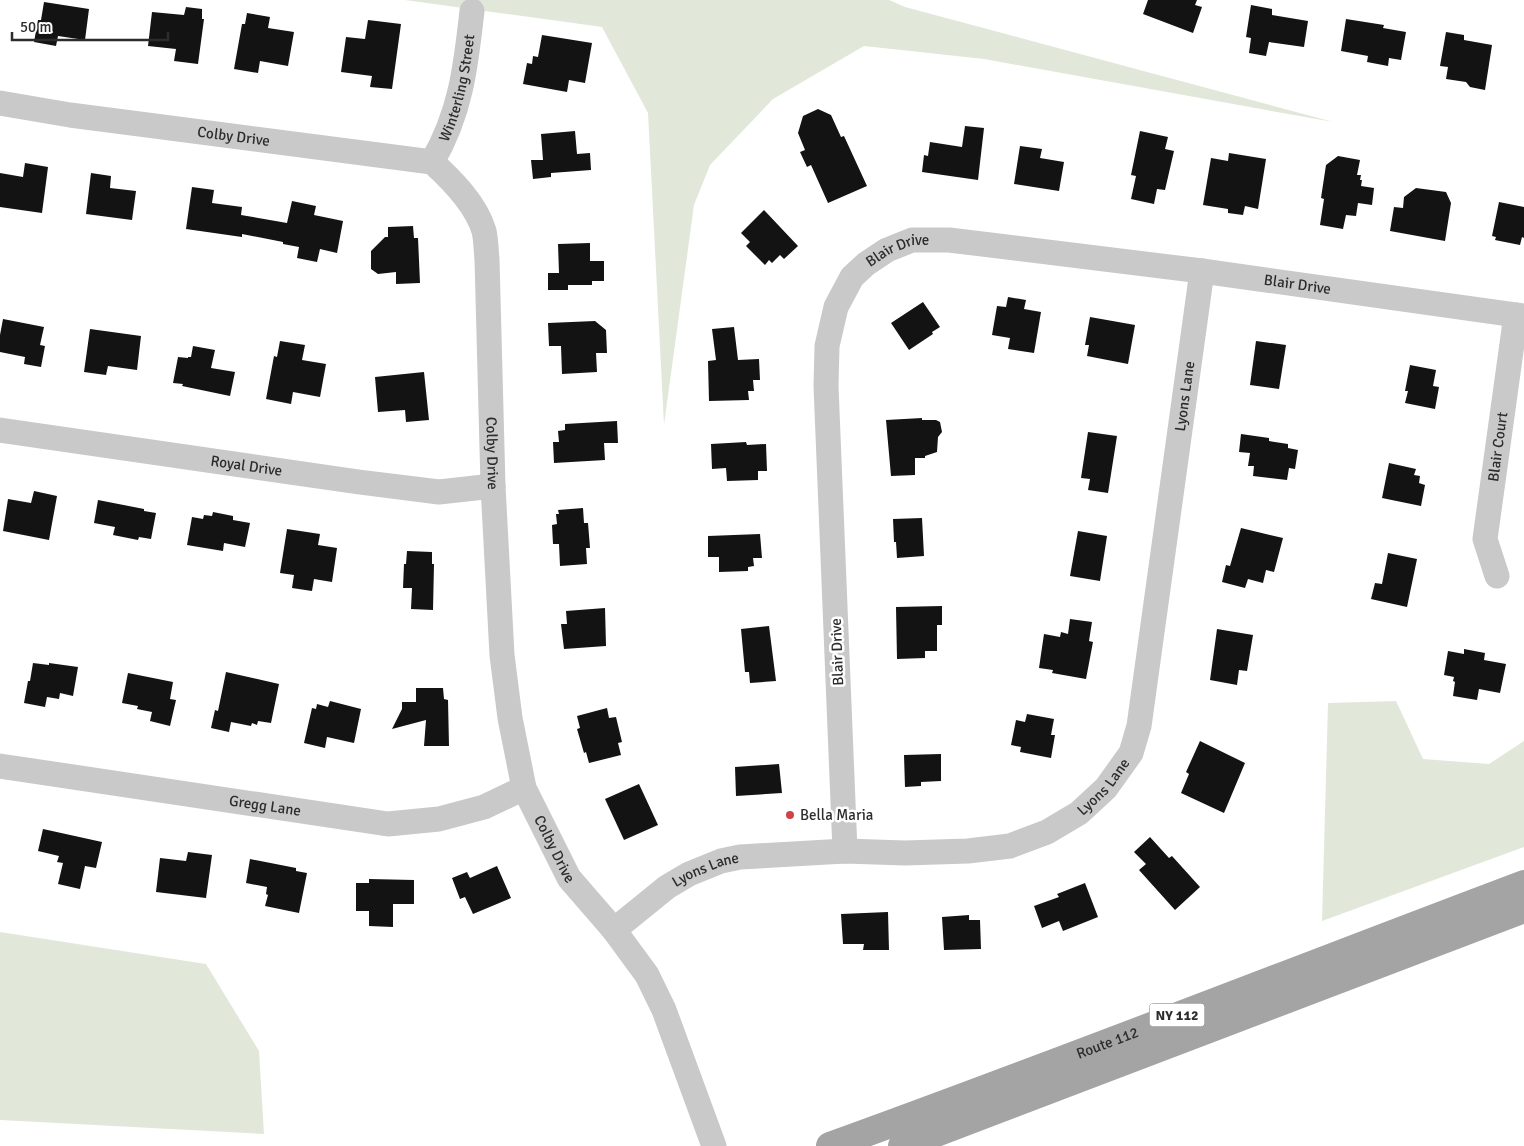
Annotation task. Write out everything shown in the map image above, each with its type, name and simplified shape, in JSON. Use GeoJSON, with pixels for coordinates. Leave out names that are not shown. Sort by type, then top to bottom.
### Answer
{"type":"FeatureCollection","features":[{"type":"Feature","properties":{"kind":"main road","name":"Route 112"},"geometry":{"type":"LineString","coordinates":[[830,1146],[1012,1080],[1524,884]]}},
{"type":"Feature","properties":{"kind":"main road","name":"Route 112"},"geometry":{"type":"LineString","coordinates":[[902,1146],[1524,909]]}},
{"type":"Feature","properties":{"kind":"street","name":"Winterling Street"},"geometry":{"type":"LineString","coordinates":[[432,162],[444,142],[465,75],[472,11]]}},
{"type":"Feature","properties":{"kind":"street","name":"Colby Drive"},"geometry":{"type":"LineString","coordinates":[[0,103],[70,115],[432,162],[450,178],[473,208],[484,231],[487,258],[493,486],[502,655],[510,718],[524,788],[569,878],[614,930],[647,975],[664,1010],[714,1146]]}},
{"type":"Feature","properties":{"kind":"street","name":"Blair Drive"},"geometry":{"type":"LineString","coordinates":[[845,851],[826,386],[827,346],[836,306],[852,277],[866,264],[887,250],[912,240],[949,240],[1202,271],[1520,316]]}},
{"type":"Feature","properties":{"kind":"street","name":"Lyons Lane"},"geometry":{"type":"LineString","coordinates":[[614,930],[667,887],[689,874],[713,864],[740,857],[845,851],[932,852],[1010,846],[1047,832],[1079,813],[1106,788],[1132,753],[1139,726],[1202,271]]}},
{"type":"Feature","properties":{"kind":"street","name":"Blair Court"},"geometry":{"type":"LineString","coordinates":[[1496,576],[1485,539],[1520,316]]}},
{"type":"Feature","properties":{"kind":"street","name":"Royal Drive"},"geometry":{"type":"LineString","coordinates":[[0,430],[429,491],[438,492],[493,486]]}},
{"type":"Feature","properties":{"kind":"street","name":"Gregg Lane"},"geometry":{"type":"LineString","coordinates":[[0,766],[388,824],[439,819],[484,807],[524,788]]}},
{"type":"Feature","properties":{"kind":"shaded area"},"geometry":{"type":"Polygon","coordinates":[[[405,0],[889,0],[905,7],[1333,122],[984,59],[864,46],[773,99],[710,165],[694,205],[664,425],[648,113],[602,27],[405,0]]]}},
{"type":"Feature","properties":{"kind":"shaded area"},"geometry":{"type":"Polygon","coordinates":[[[1396,701],[1423,759],[1489,764],[1524,741],[1524,847],[1322,921],[1328,703],[1396,701]]]}},
{"type":"Feature","properties":{"kind":"shaded area"},"geometry":{"type":"Polygon","coordinates":[[[0,932],[206,964],[259,1051],[264,1134],[0,1120],[0,932]]]}},
{"type":"Feature","properties":{"kind":"building"},"geometry":{"type":"Polygon","coordinates":[[[1148,0],[1197,0],[1195,5],[1202,7],[1193,33],[1143,14],[1148,0]]]}},
{"type":"Feature","properties":{"kind":"building"},"geometry":{"type":"Polygon","coordinates":[[[44,2],[89,9],[85,40],[58,36],[56,46],[34,42],[44,2]]]}},
{"type":"Feature","properties":{"kind":"building"},"geometry":{"type":"Polygon","coordinates":[[[1251,5],[1272,9],[1272,15],[1308,21],[1304,47],[1269,42],[1266,56],[1249,53],[1251,38],[1246,37],[1251,5]]]}},
{"type":"Feature","properties":{"kind":"building"},"geometry":{"type":"Polygon","coordinates":[[[186,7],[202,9],[202,19],[204,19],[198,64],[174,61],[176,49],[148,46],[152,12],[184,15],[186,7]]]}},
{"type":"Feature","properties":{"kind":"building"},"geometry":{"type":"Polygon","coordinates":[[[247,13],[270,17],[268,28],[294,32],[288,66],[260,61],[258,73],[234,69],[242,24],[245,24],[247,13]]]}},
{"type":"Feature","properties":{"kind":"building"},"geometry":{"type":"Polygon","coordinates":[[[1346,19],[1384,25],[1383,28],[1406,32],[1401,60],[1389,58],[1388,66],[1367,62],[1368,56],[1341,51],[1346,19]]]}},
{"type":"Feature","properties":{"kind":"building"},"geometry":{"type":"Polygon","coordinates":[[[368,20],[401,24],[392,89],[370,87],[372,76],[341,72],[346,37],[365,39],[368,20]]]}},
{"type":"Feature","properties":{"kind":"building"},"geometry":{"type":"Polygon","coordinates":[[[1446,32],[1464,35],[1464,40],[1492,45],[1485,90],[1470,87],[1466,82],[1446,79],[1448,67],[1440,66],[1446,32]]]}},
{"type":"Feature","properties":{"kind":"building"},"geometry":{"type":"Polygon","coordinates":[[[542,35],[592,43],[585,83],[569,80],[567,92],[523,84],[527,63],[532,64],[533,56],[538,57],[542,35]]]}},
{"type":"Feature","properties":{"kind":"building"},"geometry":{"type":"Polygon","coordinates":[[[818,109],[831,115],[841,137],[844,136],[867,186],[828,203],[811,165],[807,167],[800,152],[805,150],[798,133],[803,116],[818,109]]]}},
{"type":"Feature","properties":{"kind":"building"},"geometry":{"type":"Polygon","coordinates":[[[965,126],[984,128],[978,180],[922,172],[924,155],[928,156],[930,142],[962,147],[965,126]]]}},
{"type":"Feature","properties":{"kind":"building"},"geometry":{"type":"Polygon","coordinates":[[[575,131],[577,154],[590,153],[591,170],[551,173],[551,177],[533,179],[531,160],[543,160],[541,134],[575,131]]]}},
{"type":"Feature","properties":{"kind":"building"},"geometry":{"type":"Polygon","coordinates":[[[1140,131],[1168,137],[1165,149],[1174,151],[1165,190],[1157,189],[1154,204],[1131,199],[1136,176],[1131,175],[1140,131]]]}},
{"type":"Feature","properties":{"kind":"building"},"geometry":{"type":"Polygon","coordinates":[[[1020,146],[1042,149],[1040,158],[1064,162],[1059,191],[1014,184],[1020,146]]]}},
{"type":"Feature","properties":{"kind":"building"},"geometry":{"type":"Polygon","coordinates":[[[1229,153],[1266,159],[1258,209],[1245,206],[1243,215],[1228,213],[1228,209],[1203,205],[1211,158],[1228,161],[1229,153]]]}},
{"type":"Feature","properties":{"kind":"building"},"geometry":{"type":"Polygon","coordinates":[[[1338,156],[1360,160],[1357,175],[1361,175],[1361,186],[1374,188],[1372,205],[1358,203],[1356,216],[1346,215],[1343,229],[1320,225],[1324,199],[1321,198],[1326,165],[1338,156]]]}},
{"type":"Feature","properties":{"kind":"building"},"geometry":{"type":"Polygon","coordinates":[[[25,163],[48,167],[42,213],[0,207],[0,173],[23,177],[25,163]]]}},
{"type":"Feature","properties":{"kind":"building"},"geometry":{"type":"Polygon","coordinates":[[[91,173],[111,176],[110,188],[136,191],[132,220],[86,214],[91,173]]]}},
{"type":"Feature","properties":{"kind":"building"},"geometry":{"type":"Polygon","coordinates":[[[192,187],[214,190],[212,203],[242,207],[241,215],[287,223],[292,201],[316,206],[314,215],[343,221],[337,253],[320,249],[317,262],[297,258],[299,247],[283,244],[283,242],[242,234],[242,237],[186,229],[192,187]]]}},
{"type":"Feature","properties":{"kind":"building"},"geometry":{"type":"Polygon","coordinates":[[[1416,188],[1446,192],[1451,203],[1445,241],[1390,231],[1394,207],[1403,208],[1404,197],[1416,188]]]}},
{"type":"Feature","properties":{"kind":"building"},"geometry":{"type":"Polygon","coordinates":[[[1499,202],[1524,207],[1524,238],[1522,237],[1520,245],[1495,240],[1496,237],[1492,236],[1499,202]]]}},
{"type":"Feature","properties":{"kind":"building"},"geometry":{"type":"Polygon","coordinates":[[[764,210],[798,246],[784,259],[780,255],[772,263],[769,260],[765,265],[746,246],[750,242],[741,233],[764,210]]]}},
{"type":"Feature","properties":{"kind":"building"},"geometry":{"type":"Polygon","coordinates":[[[413,226],[414,238],[418,238],[420,283],[396,284],[396,272],[378,274],[371,269],[371,251],[385,237],[388,237],[388,227],[413,226]]]}},
{"type":"Feature","properties":{"kind":"building"},"geometry":{"type":"Polygon","coordinates":[[[590,243],[590,261],[604,261],[604,281],[592,281],[592,285],[568,285],[568,290],[548,290],[548,273],[559,273],[558,244],[590,243]]]}},
{"type":"Feature","properties":{"kind":"building"},"geometry":{"type":"Polygon","coordinates":[[[1008,297],[1026,300],[1024,309],[1041,312],[1034,353],[1008,349],[1010,338],[992,335],[997,306],[1006,307],[1008,297]]]}},
{"type":"Feature","properties":{"kind":"building"},"geometry":{"type":"Polygon","coordinates":[[[923,302],[940,327],[909,350],[891,323],[923,302]]]}},
{"type":"Feature","properties":{"kind":"building"},"geometry":{"type":"Polygon","coordinates":[[[1090,317],[1135,325],[1128,364],[1087,356],[1089,345],[1085,345],[1090,317]]]}},
{"type":"Feature","properties":{"kind":"building"},"geometry":{"type":"Polygon","coordinates":[[[3,319],[44,327],[40,345],[45,346],[41,367],[24,364],[25,357],[0,352],[0,335],[3,319]]]}},
{"type":"Feature","properties":{"kind":"building"},"geometry":{"type":"Polygon","coordinates":[[[595,321],[606,330],[607,353],[596,353],[597,372],[562,374],[561,346],[549,346],[548,323],[595,321]]]}},
{"type":"Feature","properties":{"kind":"building"},"geometry":{"type":"Polygon","coordinates":[[[734,327],[738,360],[759,359],[760,380],[753,380],[754,391],[748,391],[749,400],[709,401],[708,361],[716,360],[712,329],[734,327]]]}},
{"type":"Feature","properties":{"kind":"building"},"geometry":{"type":"Polygon","coordinates":[[[90,329],[141,336],[137,370],[108,366],[106,375],[84,372],[90,329]]]}},
{"type":"Feature","properties":{"kind":"building"},"geometry":{"type":"Polygon","coordinates":[[[280,341],[305,345],[302,360],[326,364],[320,397],[293,392],[291,404],[266,399],[274,356],[277,357],[280,341]]]}},
{"type":"Feature","properties":{"kind":"building"},"geometry":{"type":"Polygon","coordinates":[[[1256,341],[1286,345],[1279,389],[1250,385],[1256,341]]]}},
{"type":"Feature","properties":{"kind":"building"},"geometry":{"type":"Polygon","coordinates":[[[193,346],[215,350],[211,368],[235,372],[230,396],[173,383],[178,357],[191,357],[193,346]]]}},
{"type":"Feature","properties":{"kind":"building"},"geometry":{"type":"Polygon","coordinates":[[[1410,365],[1436,370],[1433,386],[1439,387],[1435,409],[1405,403],[1408,391],[1405,391],[1410,365]]]}},
{"type":"Feature","properties":{"kind":"building"},"geometry":{"type":"Polygon","coordinates":[[[424,372],[429,420],[406,422],[405,410],[378,412],[375,377],[424,372]]]}},
{"type":"Feature","properties":{"kind":"building"},"geometry":{"type":"Polygon","coordinates":[[[922,418],[922,420],[936,420],[940,422],[942,432],[938,437],[937,452],[925,456],[925,458],[915,458],[915,475],[891,476],[886,420],[922,418]]]}},
{"type":"Feature","properties":{"kind":"building"},"geometry":{"type":"Polygon","coordinates":[[[617,421],[618,443],[604,443],[605,460],[554,463],[553,442],[559,442],[558,431],[565,430],[565,424],[617,421]]]}},
{"type":"Feature","properties":{"kind":"building"},"geometry":{"type":"Polygon","coordinates":[[[1088,432],[1117,436],[1108,493],[1088,490],[1090,479],[1081,478],[1088,432]]]}},
{"type":"Feature","properties":{"kind":"building"},"geometry":{"type":"Polygon","coordinates":[[[1241,434],[1269,438],[1269,441],[1288,444],[1288,448],[1298,450],[1295,469],[1289,468],[1287,480],[1253,476],[1254,466],[1248,466],[1250,453],[1239,452],[1241,434]]]}},
{"type":"Feature","properties":{"kind":"building"},"geometry":{"type":"Polygon","coordinates":[[[746,442],[747,445],[766,444],[767,471],[758,471],[758,480],[727,481],[726,468],[712,469],[711,444],[746,442]]]}},
{"type":"Feature","properties":{"kind":"building"},"geometry":{"type":"Polygon","coordinates":[[[1389,463],[1416,469],[1414,475],[1420,476],[1419,483],[1425,485],[1421,506],[1382,498],[1389,463]]]}},
{"type":"Feature","properties":{"kind":"building"},"geometry":{"type":"Polygon","coordinates":[[[34,491],[57,496],[49,540],[3,531],[8,499],[31,503],[34,491]]]}},
{"type":"Feature","properties":{"kind":"building"},"geometry":{"type":"Polygon","coordinates":[[[98,500],[156,513],[151,539],[139,537],[138,540],[113,535],[115,527],[94,523],[98,500]]]}},
{"type":"Feature","properties":{"kind":"building"},"geometry":{"type":"Polygon","coordinates":[[[583,508],[584,523],[588,523],[590,548],[586,548],[587,564],[560,566],[559,544],[553,544],[552,525],[557,524],[556,514],[559,514],[558,510],[583,508]]]}},
{"type":"Feature","properties":{"kind":"building"},"geometry":{"type":"Polygon","coordinates":[[[213,512],[233,516],[233,520],[250,523],[245,547],[224,543],[223,551],[187,545],[192,517],[203,519],[204,515],[212,516],[213,512]]]}},
{"type":"Feature","properties":{"kind":"building"},"geometry":{"type":"Polygon","coordinates":[[[922,518],[924,556],[897,558],[893,519],[922,518]]]}},
{"type":"Feature","properties":{"kind":"building"},"geometry":{"type":"Polygon","coordinates":[[[1241,528],[1283,538],[1274,572],[1266,570],[1263,583],[1248,579],[1245,588],[1222,582],[1226,565],[1230,566],[1241,528]]]}},
{"type":"Feature","properties":{"kind":"building"},"geometry":{"type":"Polygon","coordinates":[[[287,529],[320,534],[318,545],[337,548],[332,582],[314,579],[312,591],[292,588],[294,575],[280,573],[287,529]]]}},
{"type":"Feature","properties":{"kind":"building"},"geometry":{"type":"Polygon","coordinates":[[[1078,531],[1107,536],[1100,581],[1070,576],[1078,531]]]}},
{"type":"Feature","properties":{"kind":"building"},"geometry":{"type":"Polygon","coordinates":[[[760,534],[762,558],[753,558],[754,566],[748,567],[748,571],[719,572],[719,557],[708,557],[708,536],[760,534]]]}},
{"type":"Feature","properties":{"kind":"building"},"geometry":{"type":"Polygon","coordinates":[[[407,551],[432,552],[432,564],[434,564],[433,610],[411,609],[412,588],[403,588],[404,564],[406,564],[407,551]]]}},
{"type":"Feature","properties":{"kind":"building"},"geometry":{"type":"Polygon","coordinates":[[[1388,553],[1417,559],[1407,607],[1371,599],[1375,583],[1382,584],[1388,553]]]}},
{"type":"Feature","properties":{"kind":"building"},"geometry":{"type":"Polygon","coordinates":[[[942,606],[942,625],[937,625],[937,651],[925,651],[925,658],[897,659],[896,607],[942,606]]]}},
{"type":"Feature","properties":{"kind":"building"},"geometry":{"type":"Polygon","coordinates":[[[605,608],[606,646],[564,649],[561,624],[567,624],[566,611],[605,608]]]}},
{"type":"Feature","properties":{"kind":"building"},"geometry":{"type":"Polygon","coordinates":[[[1070,619],[1092,622],[1089,641],[1093,642],[1086,679],[1052,673],[1053,670],[1039,668],[1044,634],[1060,637],[1061,632],[1068,634],[1070,619]]]}},
{"type":"Feature","properties":{"kind":"building"},"geometry":{"type":"Polygon","coordinates":[[[769,626],[776,681],[750,683],[749,672],[745,672],[741,629],[769,626]]]}},
{"type":"Feature","properties":{"kind":"building"},"geometry":{"type":"Polygon","coordinates":[[[1217,629],[1253,635],[1247,671],[1239,670],[1237,685],[1210,680],[1217,629]]]}},
{"type":"Feature","properties":{"kind":"building"},"geometry":{"type":"Polygon","coordinates":[[[1464,649],[1485,653],[1484,660],[1506,664],[1500,693],[1479,689],[1477,700],[1453,696],[1454,677],[1444,675],[1448,651],[1464,654],[1464,649]]]}},
{"type":"Feature","properties":{"kind":"building"},"geometry":{"type":"Polygon","coordinates":[[[33,663],[78,667],[73,696],[60,693],[59,699],[47,697],[45,707],[24,703],[33,663]]]}},
{"type":"Feature","properties":{"kind":"building"},"geometry":{"type":"Polygon","coordinates":[[[226,672],[279,684],[271,723],[258,721],[257,725],[252,723],[251,726],[231,722],[229,732],[211,728],[215,710],[218,711],[226,672]]]}},
{"type":"Feature","properties":{"kind":"building"},"geometry":{"type":"Polygon","coordinates":[[[128,673],[173,682],[170,699],[176,700],[170,726],[150,721],[152,712],[137,709],[138,706],[122,703],[128,673]]]}},
{"type":"Feature","properties":{"kind":"building"},"geometry":{"type":"Polygon","coordinates":[[[416,688],[443,688],[444,699],[448,700],[449,746],[424,746],[426,720],[392,729],[402,709],[402,702],[416,702],[416,688]]]}},
{"type":"Feature","properties":{"kind":"building"},"geometry":{"type":"Polygon","coordinates":[[[330,701],[361,709],[354,743],[327,737],[325,748],[304,743],[312,708],[316,709],[317,704],[328,707],[330,701]]]}},
{"type":"Feature","properties":{"kind":"building"},"geometry":{"type":"Polygon","coordinates":[[[607,708],[609,718],[616,717],[622,742],[618,743],[621,755],[589,763],[577,729],[580,728],[577,716],[607,708]]]}},
{"type":"Feature","properties":{"kind":"building"},"geometry":{"type":"Polygon","coordinates":[[[1027,714],[1054,719],[1051,735],[1055,735],[1051,758],[1020,752],[1021,747],[1011,745],[1016,720],[1025,722],[1027,714]]]}},
{"type":"Feature","properties":{"kind":"building"},"geometry":{"type":"Polygon","coordinates":[[[1200,741],[1245,763],[1224,813],[1181,793],[1189,774],[1186,772],[1200,741]]]}},
{"type":"Feature","properties":{"kind":"building"},"geometry":{"type":"Polygon","coordinates":[[[941,754],[941,781],[921,782],[921,786],[905,787],[904,755],[941,754]]]}},
{"type":"Feature","properties":{"kind":"building"},"geometry":{"type":"Polygon","coordinates":[[[779,764],[782,793],[736,796],[735,767],[779,764]]]}},
{"type":"Feature","properties":{"kind":"building"},"geometry":{"type":"Polygon","coordinates":[[[639,784],[658,825],[624,840],[605,799],[639,784]]]}},
{"type":"Feature","properties":{"kind":"building"},"geometry":{"type":"Polygon","coordinates":[[[43,829],[102,842],[96,868],[85,866],[80,889],[58,884],[63,863],[57,862],[59,856],[38,851],[43,829]]]}},
{"type":"Feature","properties":{"kind":"building"},"geometry":{"type":"Polygon","coordinates":[[[1150,837],[1169,858],[1172,856],[1200,887],[1175,910],[1139,870],[1146,864],[1134,852],[1150,837]]]}},
{"type":"Feature","properties":{"kind":"building"},"geometry":{"type":"Polygon","coordinates":[[[188,852],[212,855],[206,898],[156,892],[160,858],[186,861],[188,852]]]}},
{"type":"Feature","properties":{"kind":"building"},"geometry":{"type":"Polygon","coordinates":[[[250,859],[296,868],[296,871],[307,873],[299,913],[265,906],[268,895],[266,894],[267,887],[246,883],[250,859]]]}},
{"type":"Feature","properties":{"kind":"building"},"geometry":{"type":"Polygon","coordinates":[[[497,866],[511,898],[473,914],[465,897],[460,899],[452,878],[467,872],[470,878],[497,866]]]}},
{"type":"Feature","properties":{"kind":"building"},"geometry":{"type":"Polygon","coordinates":[[[369,879],[414,880],[414,904],[393,904],[393,927],[369,926],[369,911],[356,911],[356,883],[369,883],[369,879]]]}},
{"type":"Feature","properties":{"kind":"building"},"geometry":{"type":"Polygon","coordinates":[[[1085,883],[1098,917],[1063,931],[1059,921],[1042,928],[1034,906],[1059,897],[1057,894],[1085,883]]]}},
{"type":"Feature","properties":{"kind":"building"},"geometry":{"type":"Polygon","coordinates":[[[888,912],[889,950],[863,950],[864,944],[843,944],[841,914],[888,912]]]}},
{"type":"Feature","properties":{"kind":"building"},"geometry":{"type":"Polygon","coordinates":[[[969,915],[969,920],[980,920],[981,949],[944,950],[942,917],[969,915]]]}},
{"type":"Feature","properties":{"kind":"place","name":"Bella Maria"},"geometry":{"type":"Point","coordinates":[790,815]}}]}
